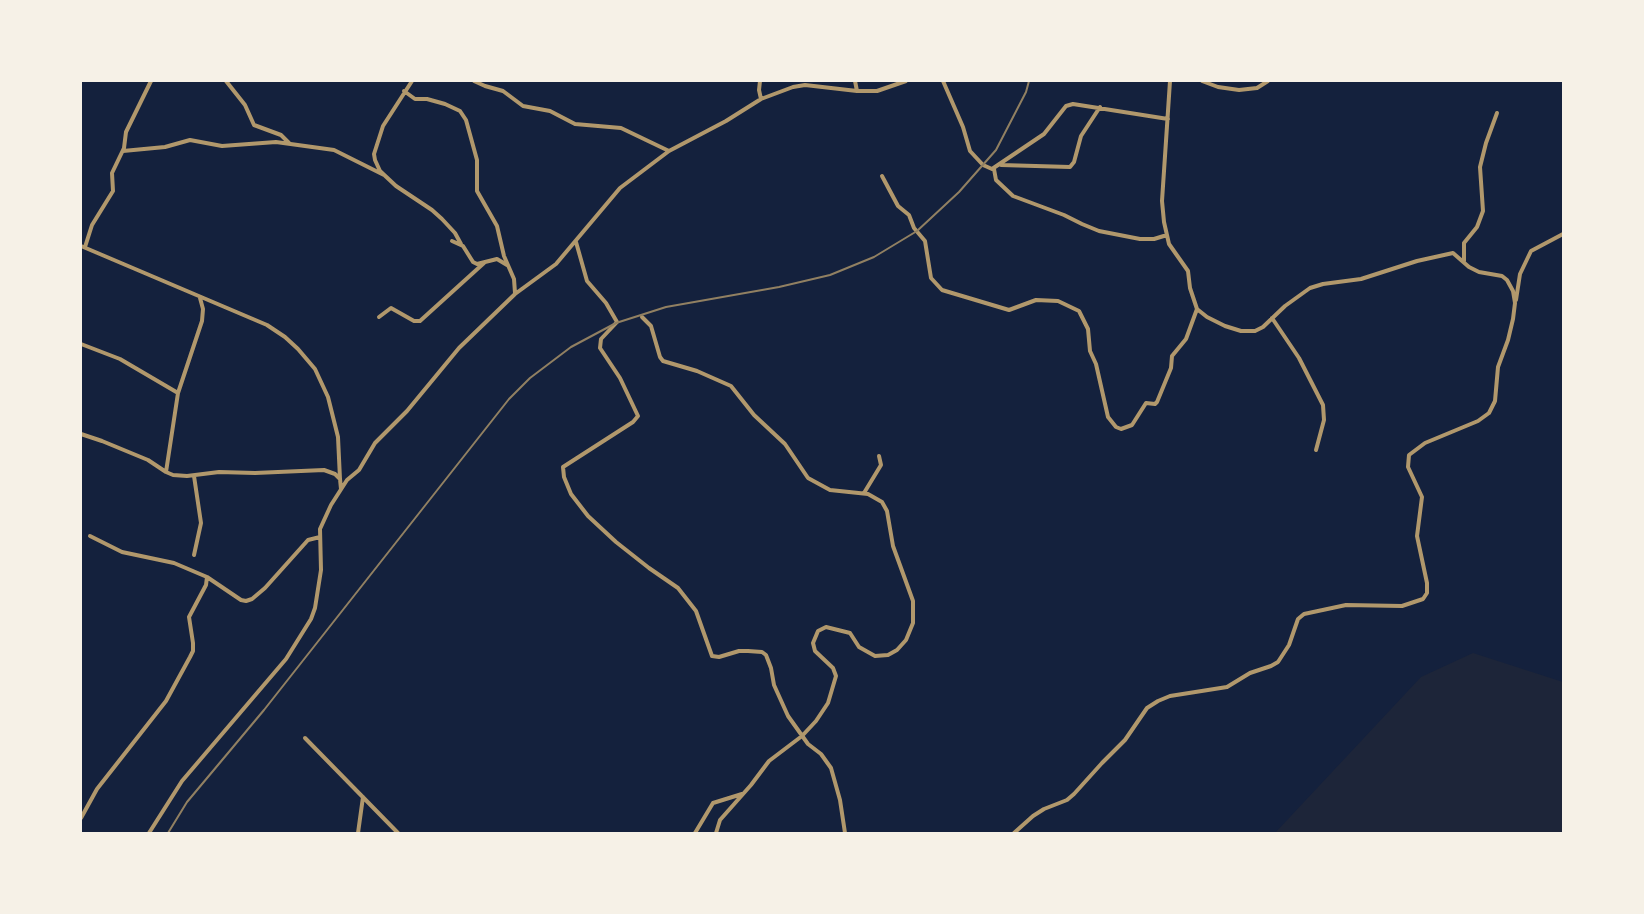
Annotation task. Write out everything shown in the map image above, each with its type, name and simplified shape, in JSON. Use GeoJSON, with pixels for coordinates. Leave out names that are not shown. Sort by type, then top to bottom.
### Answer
{"type":"FeatureCollection","features":[{"type":"Feature","properties":{"kind":"street"},"geometry":{"type":"LineString","coordinates":[[151,81],[126,132],[123,151],[113,170],[113,191],[92,225],[83,246],[267,325],[298,349],[322,381],[334,416],[338,437],[341,489]]}},
{"type":"Feature","properties":{"kind":"street"},"geometry":{"type":"LineString","coordinates":[[226,81],[245,105],[254,125],[281,135],[290,144]]}},
{"type":"Feature","properties":{"kind":"street"},"geometry":{"type":"LineString","coordinates":[[412,81],[383,126],[374,154],[376,164],[396,186],[432,210],[455,233],[473,262],[477,264],[497,259],[507,265]]}},
{"type":"Feature","properties":{"kind":"street"},"geometry":{"type":"LineString","coordinates":[[474,81],[503,91],[523,106],[550,111],[575,124],[621,128],[669,151]]}},
{"type":"Feature","properties":{"kind":"street"},"geometry":{"type":"LineString","coordinates":[[760,81],[761,99]]}},
{"type":"Feature","properties":{"kind":"street"},"geometry":{"type":"LineString","coordinates":[[855,81],[857,91]]}},
{"type":"Feature","properties":{"kind":"street"},"geometry":{"type":"LineString","coordinates":[[149,833],[182,781],[286,659],[311,619],[321,570],[322,522],[341,489],[359,470],[375,443],[406,411],[459,348],[515,294],[556,264],[620,188],[669,151],[726,121],[761,99],[793,87],[877,91],[906,81]]}},
{"type":"Feature","properties":{"kind":"street"},"geometry":{"type":"LineString","coordinates":[[943,81],[958,112],[970,151],[983,165],[994,169]]}},
{"type":"Feature","properties":{"kind":"street"},"geometry":{"type":"LineString","coordinates":[[882,176],[898,206],[909,215],[914,228],[925,241],[931,278],[942,290],[1009,310],[1036,300],[1058,301],[1079,311],[1088,329],[1090,351],[1096,364],[1108,417],[1116,427],[1121,429],[1132,425],[1146,403],[1155,404],[1158,400],[1171,368],[1172,356],[1186,339],[1197,309],[1190,288],[1188,271],[1174,254],[1167,235],[1162,201],[1170,81]]}},
{"type":"Feature","properties":{"kind":"street"},"geometry":{"type":"LineString","coordinates":[[1202,81],[1218,87],[1239,90],[1257,88],[1268,81]]}},
{"type":"Feature","properties":{"kind":"street"},"geometry":{"type":"LineString","coordinates":[[404,91],[415,99],[427,99],[445,104],[463,114],[477,160],[477,191],[497,226],[502,250],[514,279],[515,294]]}},
{"type":"Feature","properties":{"kind":"street"},"geometry":{"type":"LineString","coordinates":[[994,169],[1044,134],[1066,106],[1073,104],[1100,107],[1168,119]]}},
{"type":"Feature","properties":{"kind":"street"},"geometry":{"type":"LineString","coordinates":[[1000,165],[1070,167],[1073,165],[1081,136],[1100,107]]}},
{"type":"Feature","properties":{"kind":"street"},"geometry":{"type":"LineString","coordinates":[[1464,262],[1464,243],[1477,227],[1483,211],[1480,167],[1497,113]]}},
{"type":"Feature","properties":{"kind":"street"},"geometry":{"type":"LineString","coordinates":[[123,151],[165,147],[190,140],[222,147],[266,142],[290,144],[334,150],[384,175]]}},
{"type":"Feature","properties":{"kind":"street"},"geometry":{"type":"LineString","coordinates":[[994,169],[996,180],[1013,196],[1099,231],[1140,240],[1167,235]]}},
{"type":"Feature","properties":{"kind":"street"},"geometry":{"type":"LineString","coordinates":[[1014,833],[1044,809],[1067,800],[1074,794],[1125,740],[1147,708],[1158,700],[1227,687],[1250,673],[1278,662],[1289,645],[1298,619],[1304,614],[1346,605],[1402,606],[1423,599],[1427,593],[1427,583],[1418,536],[1422,497],[1408,467],[1409,455],[1425,443],[1469,425],[1489,413],[1495,401],[1498,367],[1508,340],[1520,274],[1531,251],[1563,234]]}},
{"type":"Feature","properties":{"kind":"street"},"geometry":{"type":"LineString","coordinates":[[452,241],[461,244]]}},
{"type":"Feature","properties":{"kind":"street"},"geometry":{"type":"LineString","coordinates":[[576,242],[587,281],[606,303],[617,323],[601,339],[600,348],[620,378],[638,416],[633,422],[563,466],[564,477],[571,494],[579,506],[602,529],[649,568],[678,588],[696,611],[712,656],[719,657],[739,651],[762,652],[766,655],[774,685],[788,716],[808,744],[821,754],[831,768],[840,800],[845,833]]}},
{"type":"Feature","properties":{"kind":"street"},"geometry":{"type":"LineString","coordinates":[[1197,309],[1225,326],[1241,331],[1255,331],[1310,288],[1361,279],[1417,261],[1448,254],[1458,255],[1479,272],[1502,276],[1513,291],[1515,303]]}},
{"type":"Feature","properties":{"kind":"street"},"geometry":{"type":"LineString","coordinates":[[380,317],[391,308],[418,322],[484,263]]}},
{"type":"Feature","properties":{"kind":"street"},"geometry":{"type":"LineString","coordinates":[[166,472],[178,393],[202,321],[204,309],[200,298]]}},
{"type":"Feature","properties":{"kind":"street"},"geometry":{"type":"LineString","coordinates":[[642,317],[651,326],[663,361],[697,371],[731,386],[754,415],[785,444],[808,478],[830,490],[864,493],[882,502],[887,511],[893,546],[913,601],[913,622],[906,640],[897,650],[888,655],[874,656],[859,647],[850,633],[826,627],[818,631],[813,643],[815,651],[833,668],[836,676],[828,704],[802,736],[769,760],[720,820],[716,833]]}},
{"type":"Feature","properties":{"kind":"street"},"geometry":{"type":"LineString","coordinates":[[1272,318],[1299,358],[1323,405],[1324,420],[1316,450]]}},
{"type":"Feature","properties":{"kind":"street"},"geometry":{"type":"LineString","coordinates":[[81,345],[120,359],[178,393]]}},
{"type":"Feature","properties":{"kind":"street"},"geometry":{"type":"LineString","coordinates":[[81,434],[148,460],[174,475],[324,470],[335,474],[340,479]]}},
{"type":"Feature","properties":{"kind":"street"},"geometry":{"type":"LineString","coordinates":[[864,493],[881,465],[879,456]]}},
{"type":"Feature","properties":{"kind":"street"},"geometry":{"type":"LineString","coordinates":[[194,476],[201,523],[194,555]]}},
{"type":"Feature","properties":{"kind":"street"},"geometry":{"type":"LineString","coordinates":[[90,536],[122,552],[174,563],[207,576],[241,600],[246,601],[265,588],[308,540],[320,537]]}},
{"type":"Feature","properties":{"kind":"street"},"geometry":{"type":"LineString","coordinates":[[81,818],[97,789],[166,700],[190,657],[193,643],[189,617],[206,585],[207,576]]}},
{"type":"Feature","properties":{"kind":"street"},"geometry":{"type":"LineString","coordinates":[[305,738],[398,833]]}},
{"type":"Feature","properties":{"kind":"street"},"geometry":{"type":"LineString","coordinates":[[695,833],[713,803],[743,794]]}},
{"type":"Feature","properties":{"kind":"street"},"geometry":{"type":"LineString","coordinates":[[358,833],[363,797]]}},
{"type":"Feature","properties":{"kind":"shaded area"},"geometry":{"type":"Polygon","coordinates":[[[1473,653],[1563,682],[1563,833],[1275,833],[1421,677],[1473,653]]]}},
{"type":"Feature","properties":{"kind":"railway"},"geometry":{"type":"LineString","coordinates":[[168,833],[187,802],[264,710],[509,399],[530,378],[571,347],[616,323],[666,307],[779,287],[830,275],[874,257],[917,231],[959,192],[996,150],[1026,92],[1029,81]]}}]}
